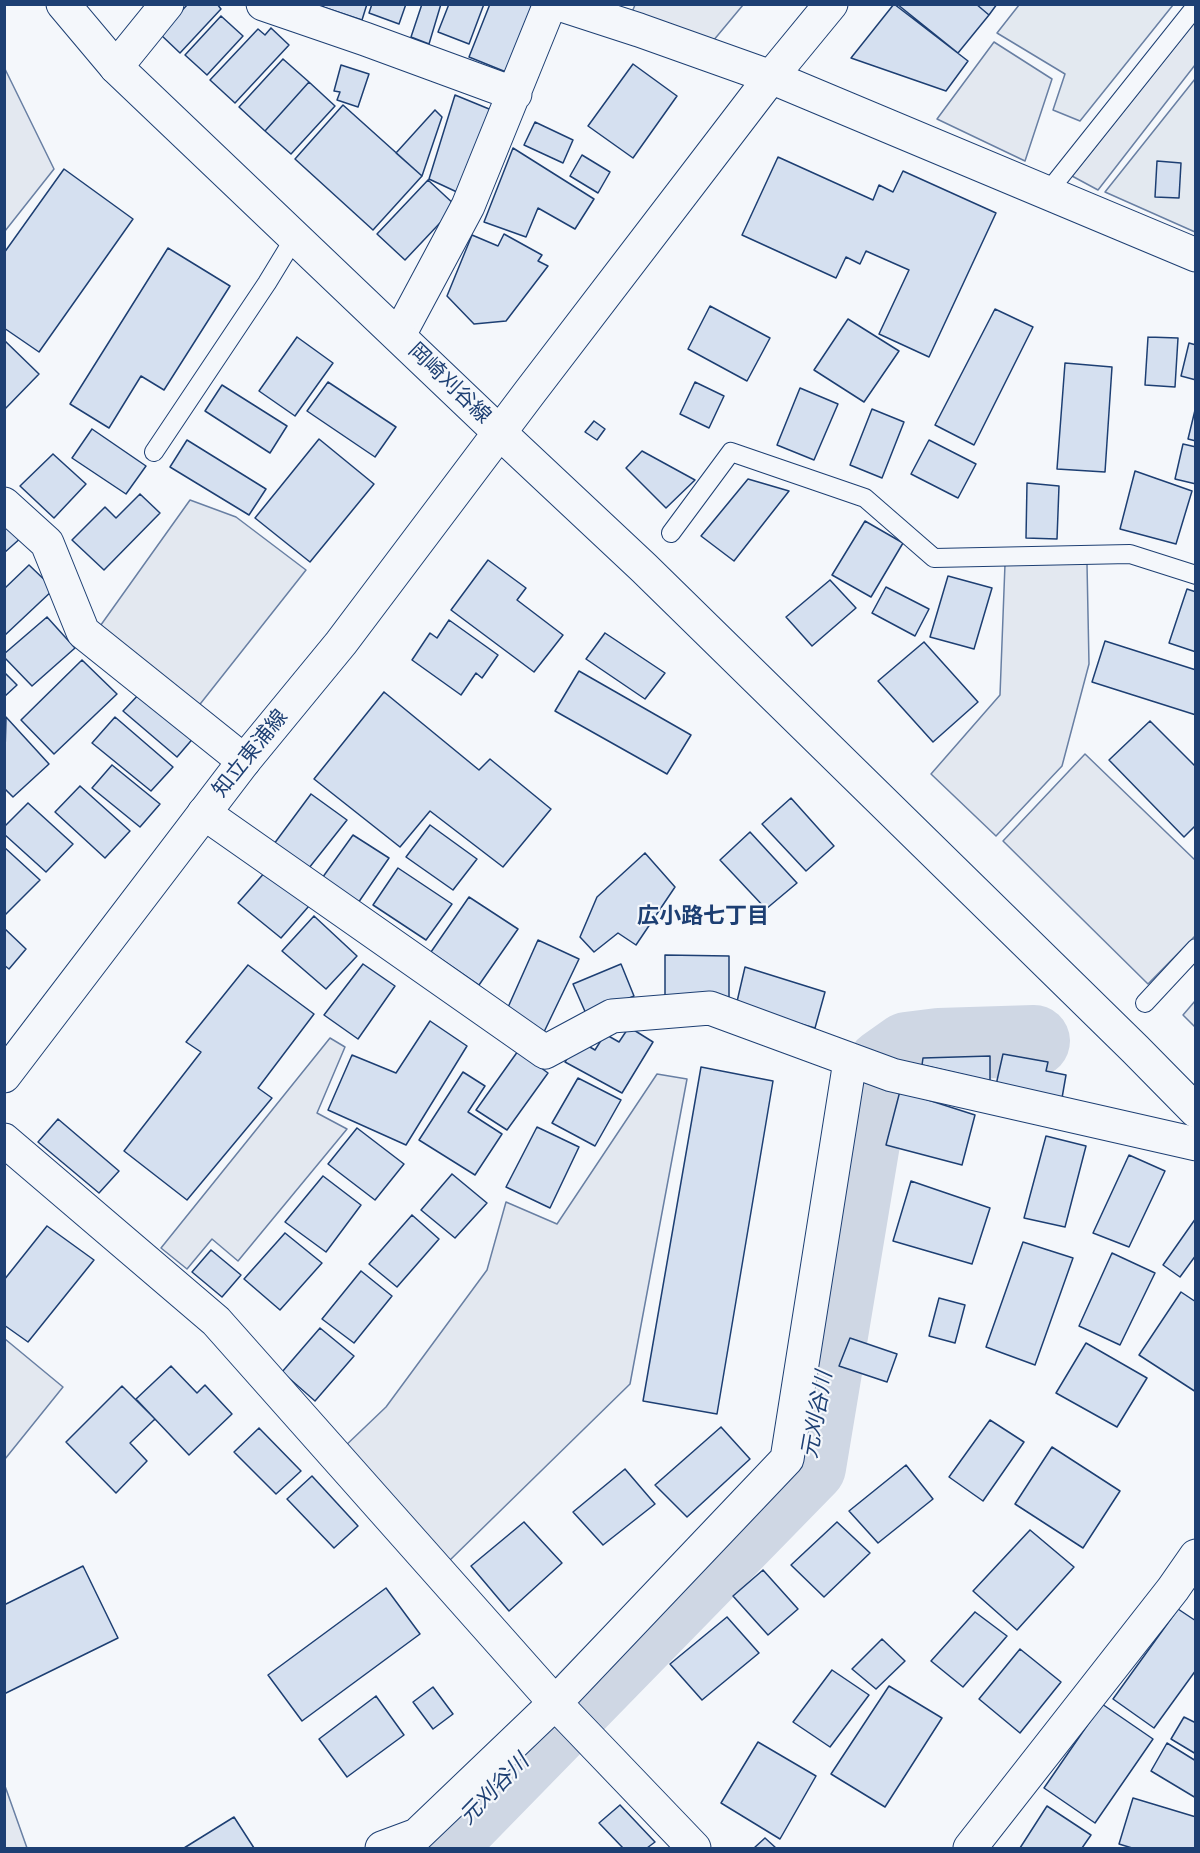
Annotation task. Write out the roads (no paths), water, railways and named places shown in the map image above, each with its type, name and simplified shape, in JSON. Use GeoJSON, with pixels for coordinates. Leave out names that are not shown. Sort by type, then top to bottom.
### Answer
{"type":"FeatureCollection","features":[{"type":"Feature","properties":{"kind":"street","name":"岡崎刈谷線"},"geometry":{"type":"LineString","coordinates":[[63,4],[116,67],[500,433],[771,77],[831,4]]}},
{"type":"Feature","properties":{"kind":"street"},"geometry":{"type":"LineString","coordinates":[[116,67],[167,4]]}},
{"type":"Feature","properties":{"kind":"street"},"geometry":{"type":"LineString","coordinates":[[263,4],[515,94]]}},
{"type":"Feature","properties":{"kind":"street"},"geometry":{"type":"LineString","coordinates":[[399,335],[468,206],[515,94],[549,4]]}},
{"type":"Feature","properties":{"kind":"street"},"geometry":{"type":"LineString","coordinates":[[559,4],[771,77],[1196,255]]}},
{"type":"Feature","properties":{"kind":"street"},"geometry":{"type":"LineString","coordinates":[[500,433],[669,593],[1196,1111]]}},
{"type":"Feature","properties":{"kind":"street","name":"知立東浦線"},"geometry":{"type":"LineString","coordinates":[[4,1076],[244,761],[342,643],[500,433]]}},
{"type":"Feature","properties":{"kind":"street"},"geometry":{"type":"LineString","coordinates":[[4,504],[47,543],[83,632],[244,761]]}},
{"type":"Feature","properties":{"kind":"street"},"geometry":{"type":"LineString","coordinates":[[204,813],[545,1052],[612,1016],[710,1008],[868,1067],[1196,1144]]}},
{"type":"Feature","properties":{"kind":"street"},"geometry":{"type":"LineString","coordinates":[[382,1848],[417,1835],[556,1704],[787,1459],[868,1067]]}},
{"type":"Feature","properties":{"kind":"street"},"geometry":{"type":"LineString","coordinates":[[4,1140],[216,1321],[556,1704],[694,1848]]}},
{"type":"Feature","properties":{"kind":"street"},"geometry":{"type":"LineString","coordinates":[[970,1848],[1184,1597],[1196,1556]]}},
{"type":"Feature","properties":{"kind":"lane"},"geometry":{"type":"LineString","coordinates":[[1047,193],[1196,6]]}},
{"type":"Feature","properties":{"kind":"lane"},"geometry":{"type":"LineString","coordinates":[[154,452],[267,283],[295,237]]}},
{"type":"Feature","properties":{"kind":"lane"},"geometry":{"type":"LineString","coordinates":[[671,533],[731,452],[865,498],[934,558],[1130,554],[1196,575]]}},
{"type":"Feature","properties":{"kind":"lane"},"geometry":{"type":"LineString","coordinates":[[1145,1004],[1196,948]]}},
{"type":"Feature","properties":{"kind":"waterway","name":"元刈谷川"},"geometry":{"type":"LineString","coordinates":[[438,1848],[810,1467],[875,1077],[883,1065],[907,1048],[939,1044],[1034,1041]]}},
{"type":"Feature","properties":{"kind":"district","name":"広小路七丁目"},"geometry":{"type":"Point","coordinates":[703,917]}}]}
